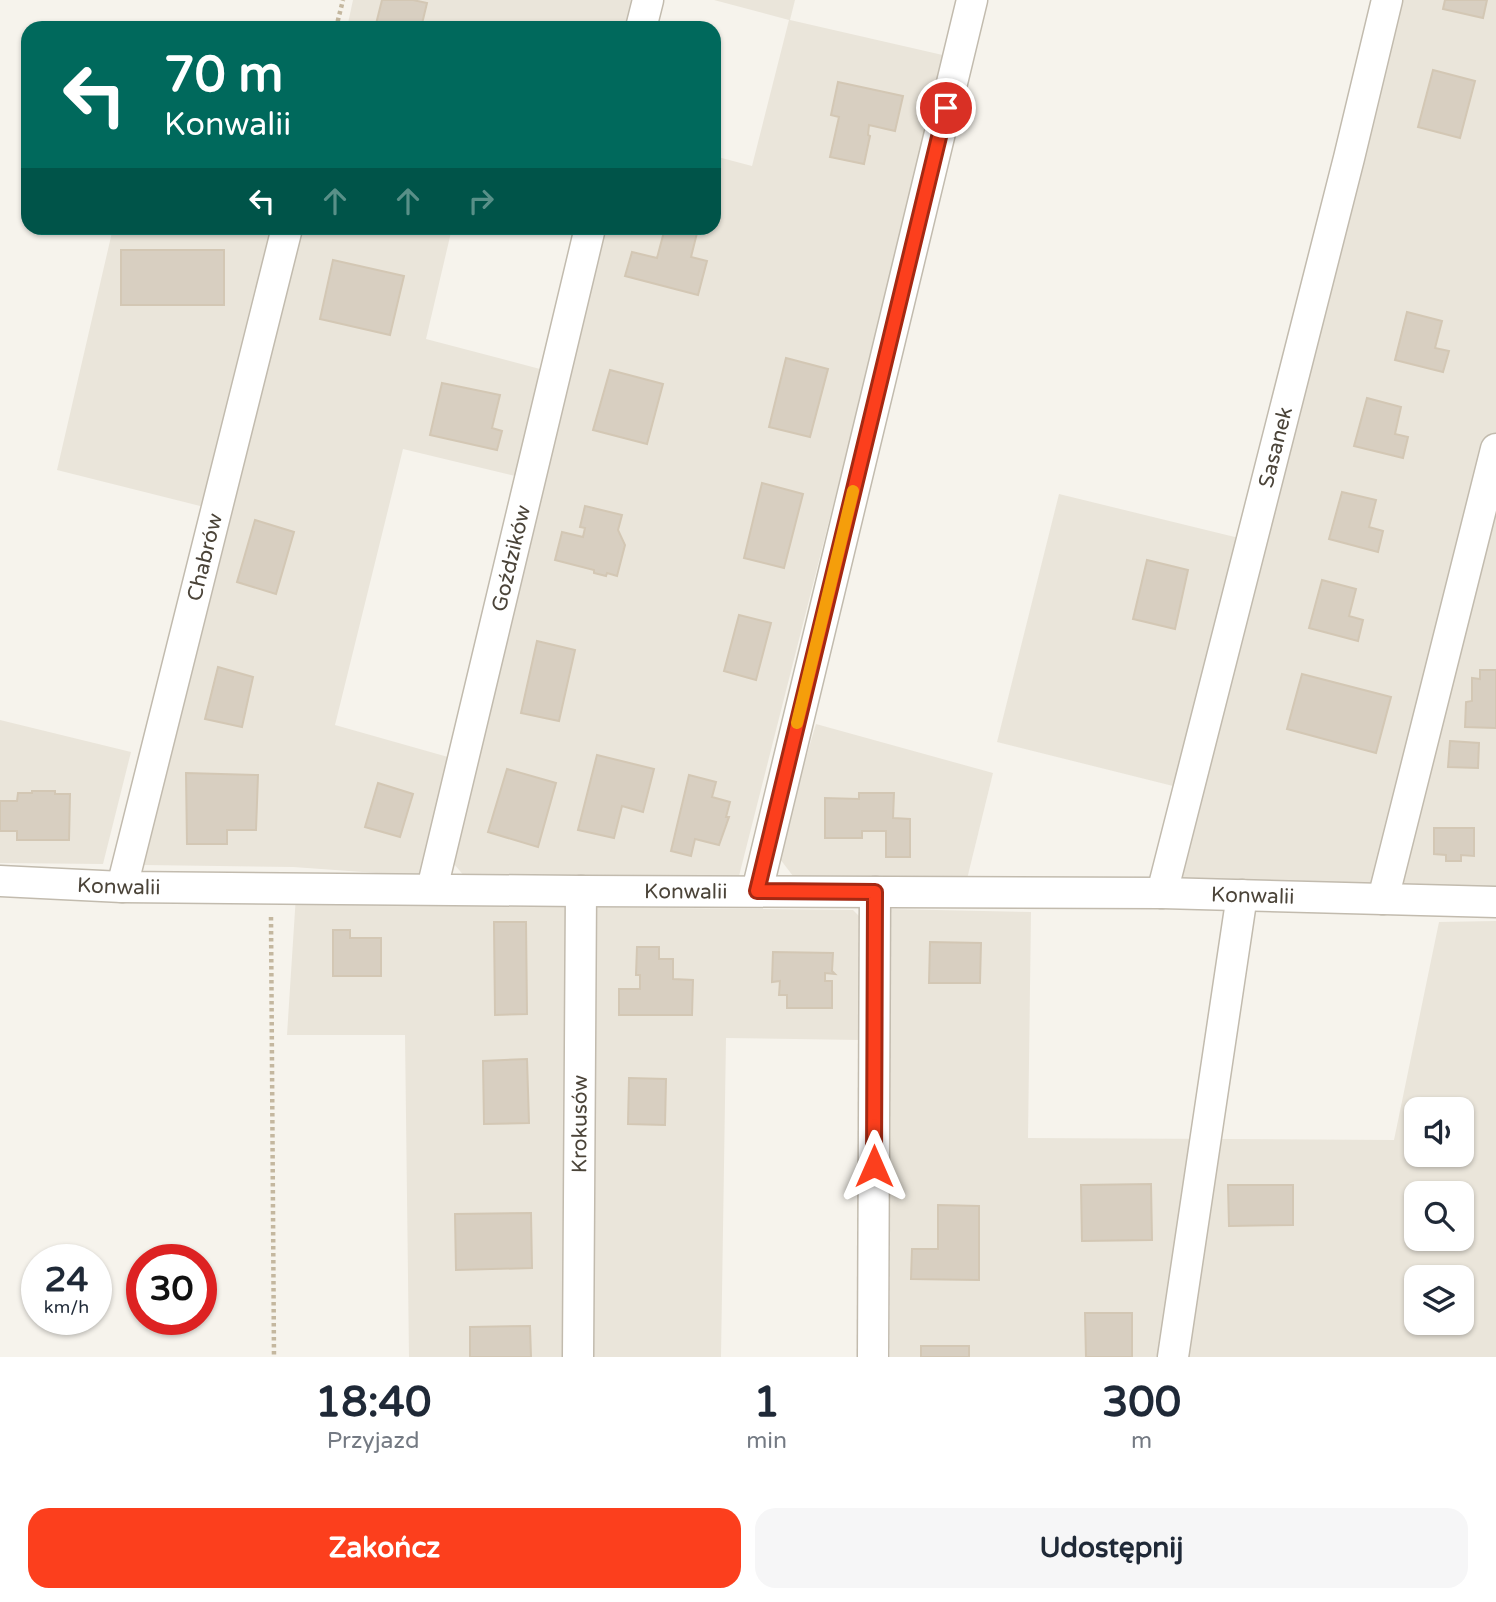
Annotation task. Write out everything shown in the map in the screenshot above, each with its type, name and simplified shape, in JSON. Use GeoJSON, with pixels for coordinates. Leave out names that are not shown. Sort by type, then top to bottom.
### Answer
{"type":"FeatureCollection","features":[{"type":"Feature","properties":{"kind":"street"},"geometry":{"type":"LineString","coordinates":[[643,21],[648,0]]}},
{"type":"Feature","properties":{"kind":"street"},"geometry":{"type":"LineString","coordinates":[[757,891],[972,0]]}},
{"type":"Feature","properties":{"kind":"street","name":"Sasanek"},"geometry":{"type":"LineString","coordinates":[[1162,893],[1387,0]]}},
{"type":"Feature","properties":{"kind":"street","name":"Chabrów"},"geometry":{"type":"LineString","coordinates":[[122,887],[285,235]]}},
{"type":"Feature","properties":{"kind":"street","name":"Goździków"},"geometry":{"type":"LineString","coordinates":[[432,889],[588,235]]}},
{"type":"Feature","properties":{"kind":"street"},"geometry":{"type":"LineString","coordinates":[[1383,899],[1496,449]]}},
{"type":"Feature","properties":{"kind":"street","name":"Konwalii"},"geometry":{"type":"LineString","coordinates":[[0,881],[122,887],[1162,893],[1496,902]]}},
{"type":"Feature","properties":{"kind":"street","name":"Krokusów"},"geometry":{"type":"LineString","coordinates":[[578,1357],[581,891]]}},
{"type":"Feature","properties":{"kind":"street"},"geometry":{"type":"LineString","coordinates":[[873,1357],[875,892]]}},
{"type":"Feature","properties":{"kind":"street"},"geometry":{"type":"LineString","coordinates":[[1173,1357],[1242,895]]}},
{"type":"Feature","properties":{"kind":"path"},"geometry":{"type":"LineString","coordinates":[[338,21],[343,0]]}},
{"type":"Feature","properties":{"kind":"path"},"geometry":{"type":"LineString","coordinates":[[271,888],[274,1357]]}},
{"type":"Feature","properties":{"kind":"shaded area"},"geometry":{"type":"Polygon","coordinates":[[[353,0],[635,0],[630,21],[348,21],[353,0]]]}},
{"type":"Feature","properties":{"kind":"shaded area"},"geometry":{"type":"Polygon","coordinates":[[[714,0],[795,0],[790,20],[947,56],[738,880],[465,877],[454,864],[602,235],[721,235],[721,158],[752,166],[789,20],[714,0]]]}},
{"type":"Feature","properties":{"kind":"shaded area"},"geometry":{"type":"Polygon","coordinates":[[[1395,0],[1496,0],[1496,888],[1176,881],[1395,0]]]}},
{"type":"Feature","properties":{"kind":"shaded area"},"geometry":{"type":"Polygon","coordinates":[[[111,235],[450,235],[426,339],[540,369],[515,476],[403,449],[335,725],[448,757],[419,876],[293,867],[144,865],[232,514],[57,470],[111,235]]]}},
{"type":"Feature","properties":{"kind":"shaded area"},"geometry":{"type":"Polygon","coordinates":[[[1059,494],[1243,539],[1181,788],[997,742],[1059,494]]]}},
{"type":"Feature","properties":{"kind":"shaded area"},"geometry":{"type":"Polygon","coordinates":[[[0,720],[131,752],[103,864],[0,863],[0,720]]]}},
{"type":"Feature","properties":{"kind":"shaded area"},"geometry":{"type":"Polygon","coordinates":[[[816,724],[993,773],[967,879],[793,876],[777,855],[816,724]]]}},
{"type":"Feature","properties":{"kind":"shaded area"},"geometry":{"type":"Polygon","coordinates":[[[296,895],[399,905],[853,910],[862,919],[861,1040],[726,1038],[721,1357],[409,1357],[405,1035],[287,1035],[296,895]]]}},
{"type":"Feature","properties":{"kind":"shaded area"},"geometry":{"type":"Polygon","coordinates":[[[890,909],[1031,912],[1028,1138],[1394,1140],[1439,922],[1496,921],[1496,1357],[890,1357],[890,909]]]}},
{"type":"Feature","properties":{"kind":"building"},"geometry":{"type":"Polygon","coordinates":[[[382,0],[427,3],[423,21],[377,21],[382,0]]]}},
{"type":"Feature","properties":{"kind":"building"},"geometry":{"type":"Polygon","coordinates":[[[1445,0],[1487,0],[1483,18],[1443,9],[1445,0]]]}},
{"type":"Feature","properties":{"kind":"building"},"geometry":{"type":"Polygon","coordinates":[[[1433,70],[1475,81],[1460,138],[1418,127],[1433,70]]]}},
{"type":"Feature","properties":{"kind":"building"},"geometry":{"type":"Polygon","coordinates":[[[838,82],[903,96],[895,131],[869,125],[870,136],[864,164],[830,157],[839,117],[831,115],[838,82]]]}},
{"type":"Feature","properties":{"kind":"building"},"geometry":{"type":"Polygon","coordinates":[[[663,235],[696,235],[691,257],[707,261],[698,295],[625,276],[632,252],[657,258],[663,235]]]}},
{"type":"Feature","properties":{"kind":"building"},"geometry":{"type":"Polygon","coordinates":[[[121,250],[224,250],[224,305],[121,305],[121,250]]]}},
{"type":"Feature","properties":{"kind":"building"},"geometry":{"type":"Polygon","coordinates":[[[333,260],[404,276],[390,335],[320,319],[333,260]]]}},
{"type":"Feature","properties":{"kind":"building"},"geometry":{"type":"Polygon","coordinates":[[[1407,312],[1442,321],[1435,348],[1449,351],[1443,372],[1395,360],[1407,312]]]}},
{"type":"Feature","properties":{"kind":"building"},"geometry":{"type":"Polygon","coordinates":[[[786,358],[828,369],[810,437],[769,427],[786,358]]]}},
{"type":"Feature","properties":{"kind":"building"},"geometry":{"type":"Polygon","coordinates":[[[610,370],[663,384],[647,444],[593,430],[610,370]]]}},
{"type":"Feature","properties":{"kind":"building"},"geometry":{"type":"Polygon","coordinates":[[[442,383],[500,395],[492,428],[502,431],[497,450],[430,435],[442,383]]]}},
{"type":"Feature","properties":{"kind":"building"},"geometry":{"type":"Polygon","coordinates":[[[1367,398],[1401,407],[1395,434],[1408,437],[1403,458],[1354,446],[1367,398]]]}},
{"type":"Feature","properties":{"kind":"building"},"geometry":{"type":"Polygon","coordinates":[[[762,483],[803,494],[784,568],[744,558],[762,483]]]}},
{"type":"Feature","properties":{"kind":"building"},"geometry":{"type":"Polygon","coordinates":[[[1342,492],[1376,500],[1369,527],[1383,531],[1378,552],[1329,539],[1342,492]]]}},
{"type":"Feature","properties":{"kind":"building"},"geometry":{"type":"Polygon","coordinates":[[[585,506],[622,515],[618,530],[625,545],[617,576],[594,573],[594,570],[555,560],[562,532],[583,537],[585,528],[580,527],[585,506]]]}},
{"type":"Feature","properties":{"kind":"building"},"geometry":{"type":"Polygon","coordinates":[[[255,520],[294,532],[276,594],[237,582],[255,520]]]}},
{"type":"Feature","properties":{"kind":"building"},"geometry":{"type":"Polygon","coordinates":[[[1147,560],[1188,570],[1175,629],[1133,619],[1147,560]]]}},
{"type":"Feature","properties":{"kind":"building"},"geometry":{"type":"Polygon","coordinates":[[[1322,580],[1356,589],[1349,616],[1363,620],[1358,641],[1309,628],[1322,580]]]}},
{"type":"Feature","properties":{"kind":"building"},"geometry":{"type":"Polygon","coordinates":[[[739,615],[771,623],[756,680],[724,671],[739,615]]]}},
{"type":"Feature","properties":{"kind":"building"},"geometry":{"type":"Polygon","coordinates":[[[537,641],[575,650],[559,721],[521,713],[537,641]]]}},
{"type":"Feature","properties":{"kind":"building"},"geometry":{"type":"Polygon","coordinates":[[[218,667],[253,677],[242,727],[205,719],[218,667]]]}},
{"type":"Feature","properties":{"kind":"building"},"geometry":{"type":"Polygon","coordinates":[[[1480,670],[1496,670],[1496,728],[1465,727],[1466,702],[1472,701],[1472,678],[1480,679],[1480,670]]]}},
{"type":"Feature","properties":{"kind":"building"},"geometry":{"type":"Polygon","coordinates":[[[1302,674],[1391,697],[1376,753],[1287,729],[1302,674]]]}},
{"type":"Feature","properties":{"kind":"building"},"geometry":{"type":"Polygon","coordinates":[[[1450,741],[1479,743],[1478,768],[1448,767],[1450,741]]]}},
{"type":"Feature","properties":{"kind":"building"},"geometry":{"type":"Polygon","coordinates":[[[597,755],[654,769],[643,812],[622,806],[614,838],[578,830],[597,755]]]}},
{"type":"Feature","properties":{"kind":"building"},"geometry":{"type":"Polygon","coordinates":[[[507,769],[556,783],[538,847],[488,832],[507,769]]]}},
{"type":"Feature","properties":{"kind":"building"},"geometry":{"type":"Polygon","coordinates":[[[186,773],[258,775],[256,830],[227,830],[227,844],[187,844],[186,773]]]}},
{"type":"Feature","properties":{"kind":"building"},"geometry":{"type":"Polygon","coordinates":[[[689,775],[716,782],[712,797],[730,802],[726,817],[729,817],[719,845],[695,839],[691,856],[671,851],[689,775]]]}},
{"type":"Feature","properties":{"kind":"building"},"geometry":{"type":"Polygon","coordinates":[[[378,783],[413,794],[400,837],[365,827],[378,783]]]}},
{"type":"Feature","properties":{"kind":"building"},"geometry":{"type":"Polygon","coordinates":[[[32,791],[70,794],[69,840],[17,840],[17,831],[0,831],[0,801],[17,801],[18,793],[32,791]]]}},
{"type":"Feature","properties":{"kind":"building"},"geometry":{"type":"Polygon","coordinates":[[[859,793],[894,793],[893,818],[910,819],[910,857],[886,857],[886,831],[862,831],[862,838],[825,838],[825,798],[859,799],[859,793]]]}},
{"type":"Feature","properties":{"kind":"building"},"geometry":{"type":"Polygon","coordinates":[[[1434,828],[1474,828],[1474,856],[1461,855],[1461,861],[1446,861],[1446,855],[1434,854],[1434,828]]]}},
{"type":"Feature","properties":{"kind":"building"},"geometry":{"type":"Polygon","coordinates":[[[494,922],[526,922],[527,1014],[495,1015],[494,922]]]}},
{"type":"Feature","properties":{"kind":"building"},"geometry":{"type":"Polygon","coordinates":[[[333,930],[350,930],[350,938],[381,938],[381,976],[333,976],[333,930]]]}},
{"type":"Feature","properties":{"kind":"building"},"geometry":{"type":"Polygon","coordinates":[[[930,942],[981,943],[980,983],[929,983],[930,942]]]}},
{"type":"Feature","properties":{"kind":"building"},"geometry":{"type":"Polygon","coordinates":[[[637,947],[659,947],[659,959],[673,959],[673,979],[693,980],[692,1015],[619,1015],[619,989],[640,989],[640,975],[636,975],[637,947]]]}},
{"type":"Feature","properties":{"kind":"building"},"geometry":{"type":"Polygon","coordinates":[[[773,952],[833,953],[832,971],[835,974],[825,973],[825,981],[832,981],[832,1008],[787,1008],[787,995],[779,995],[780,981],[772,982],[773,952]]]}},
{"type":"Feature","properties":{"kind":"building"},"geometry":{"type":"Polygon","coordinates":[[[527,1059],[529,1123],[484,1124],[483,1061],[527,1059]]]}},
{"type":"Feature","properties":{"kind":"building"},"geometry":{"type":"Polygon","coordinates":[[[629,1078],[666,1079],[665,1125],[628,1124],[629,1078]]]}},
{"type":"Feature","properties":{"kind":"building"},"geometry":{"type":"Polygon","coordinates":[[[1151,1184],[1152,1240],[1082,1241],[1081,1185],[1151,1184]]]}},
{"type":"Feature","properties":{"kind":"building"},"geometry":{"type":"Polygon","coordinates":[[[1228,1185],[1293,1185],[1293,1225],[1229,1226],[1228,1185]]]}},
{"type":"Feature","properties":{"kind":"building"},"geometry":{"type":"Polygon","coordinates":[[[938,1205],[979,1206],[979,1280],[911,1279],[912,1249],[938,1249],[938,1205]]]}},
{"type":"Feature","properties":{"kind":"building"},"geometry":{"type":"Polygon","coordinates":[[[531,1213],[532,1268],[456,1270],[455,1214],[531,1213]]]}},
{"type":"Feature","properties":{"kind":"building"},"geometry":{"type":"Polygon","coordinates":[[[1085,1313],[1132,1313],[1132,1357],[1086,1357],[1085,1313]]]}},
{"type":"Feature","properties":{"kind":"building"},"geometry":{"type":"Polygon","coordinates":[[[530,1326],[531,1357],[470,1357],[470,1327],[530,1326]]]}},
{"type":"Feature","properties":{"kind":"building"},"geometry":{"type":"Polygon","coordinates":[[[921,1346],[969,1346],[969,1357],[921,1357],[921,1346]]]}},
{"type":"Feature","properties":{"kind":"slow traffic"},"geometry":{"type":"LineString","coordinates":[[797,723],[853,491]]}},
{"type":"Feature","properties":{"kind":"route"},"geometry":{"type":"LineString","coordinates":[[874,1166],[875,892],[757,891],[946,108]]}}]}
